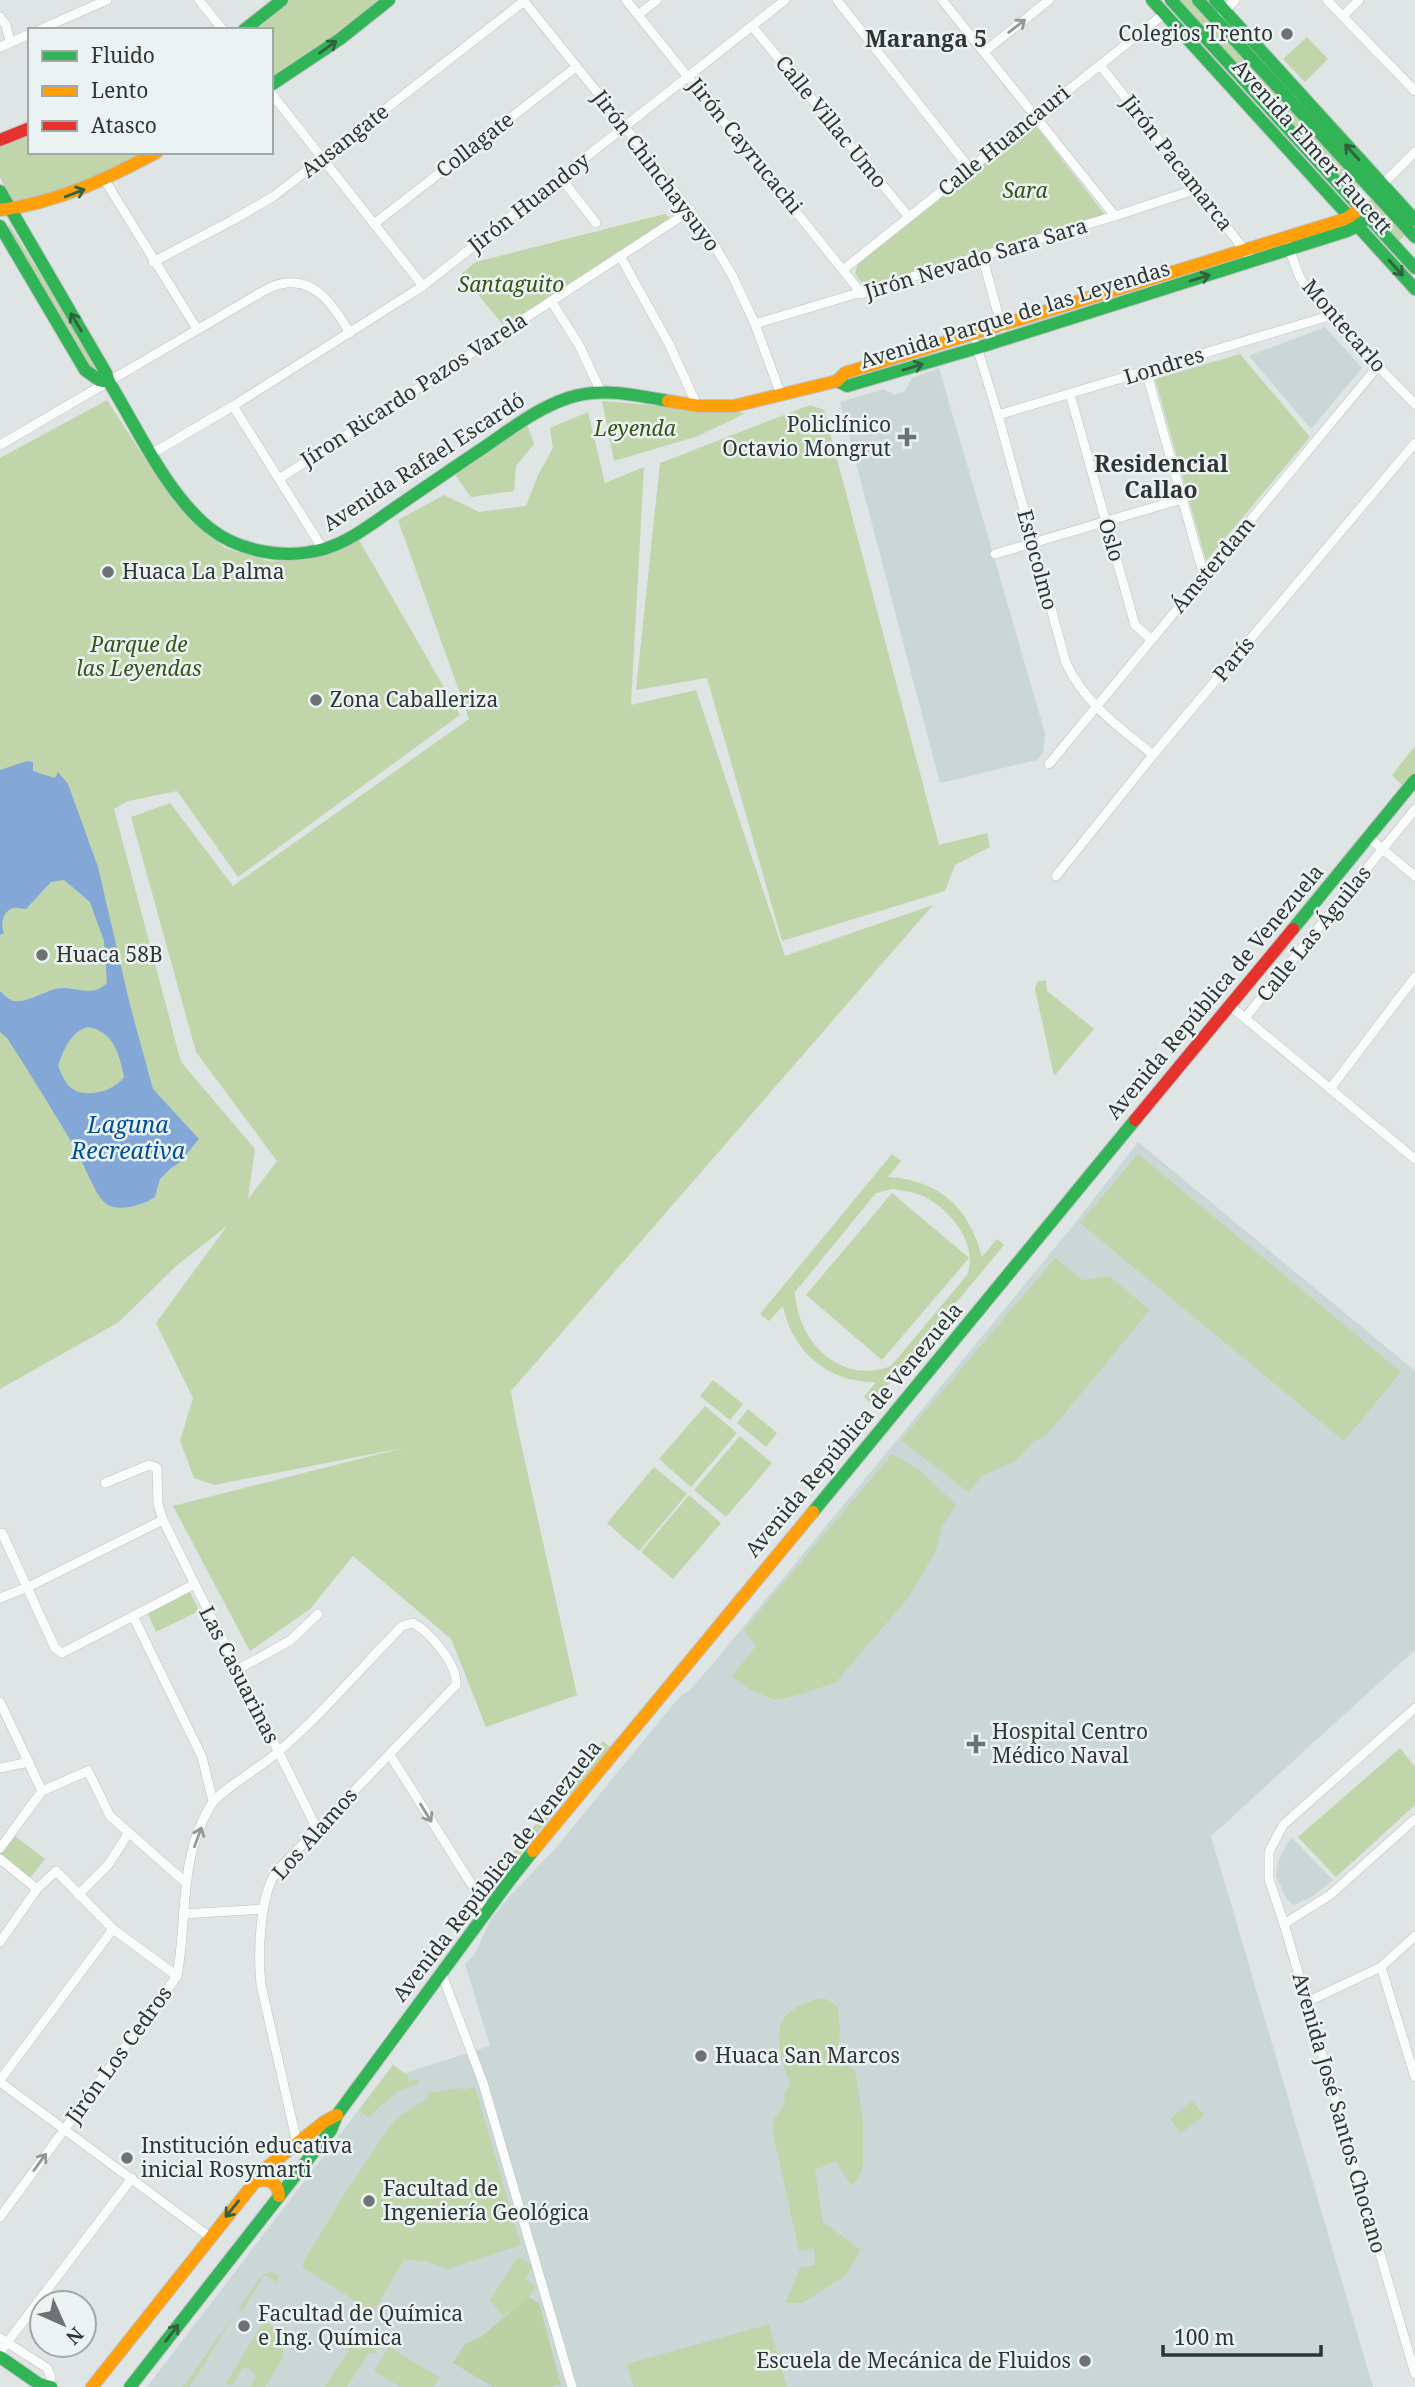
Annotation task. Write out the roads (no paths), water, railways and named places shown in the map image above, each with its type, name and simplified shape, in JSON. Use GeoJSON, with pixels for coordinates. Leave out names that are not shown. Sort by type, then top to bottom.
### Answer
{"type":"FeatureCollection","features":[{"type":"Feature","properties":{"kind":"main road"},"geometry":{"type":"LineString","coordinates":[[247,28],[282,0]]}},
{"type":"Feature","properties":{"kind":"main road"},"geometry":{"type":"LineString","coordinates":[[273,84],[340,39],[389,0]]}},
{"type":"Feature","properties":{"kind":"main road","name":"Avenida Elmer Faucett"},"geometry":{"type":"LineString","coordinates":[[1152,0],[1415,289]]}},
{"type":"Feature","properties":{"kind":"main road","name":"Avenida Elmer Faucett"},"geometry":{"type":"LineString","coordinates":[[1171,0],[1415,268]]}},
{"type":"Feature","properties":{"kind":"main road","name":"Avenida Elmer Faucett"},"geometry":{"type":"LineString","coordinates":[[1198,0],[1220,15],[1401,214],[1415,240]]}},
{"type":"Feature","properties":{"kind":"main road","name":"Avenida Elmer Faucett"},"geometry":{"type":"LineString","coordinates":[[1215,0],[1220,15]]}},
{"type":"Feature","properties":{"kind":"main road"},"geometry":{"type":"LineString","coordinates":[[0,140],[28,129]]}},
{"type":"Feature","properties":{"kind":"main road"},"geometry":{"type":"LineString","coordinates":[[4,210],[53,201],[79,192],[153,154]]}},
{"type":"Feature","properties":{"kind":"main road","name":"Avenida Rafael Escardó"},"geometry":{"type":"LineString","coordinates":[[0,191],[4,210],[181,497],[196,516],[223,537],[253,550],[297,553],[323,549],[369,526],[538,411],[575,396],[601,392],[696,405],[737,406],[838,382]]}},
{"type":"Feature","properties":{"kind":"main road","name":"Avenida Parque de las Leyendas"},"geometry":{"type":"LineString","coordinates":[[1249,256],[971,333],[845,373],[838,382],[847,386],[977,348],[1353,222],[1364,212]]}},
{"type":"Feature","properties":{"kind":"main road","name":"Avenida Elmer Faucett"},"geometry":{"type":"LineString","coordinates":[[1401,214],[1415,220]]}},
{"type":"Feature","properties":{"kind":"main road","name":"Avenida Rafael Escardó"},"geometry":{"type":"LineString","coordinates":[[0,226],[85,370],[99,380],[109,382]]}},
{"type":"Feature","properties":{"kind":"main road"},"geometry":{"type":"LineString","coordinates":[[1405,258],[1406,244],[1415,240]]}},
{"type":"Feature","properties":{"kind":"main road","name":"Avenida República de Venezuela"},"geometry":{"type":"LineString","coordinates":[[130,2387],[331,2130],[337,2115],[486,1909],[1415,780]]}},
{"type":"Feature","properties":{"kind":"main road","name":"Avenida República de Venezuela"},"geometry":{"type":"LineString","coordinates":[[92,2387],[270,2164],[337,2115]]}},
{"type":"Feature","properties":{"kind":"main road"},"geometry":{"type":"LineString","coordinates":[[254,2182],[267,2178],[273,2180],[279,2190],[279,2196]]}},
{"type":"Feature","properties":{"kind":"main road"},"geometry":{"type":"LineString","coordinates":[[0,2357],[45,2386]]}},
{"type":"Feature","properties":{"kind":"street"},"geometry":{"type":"LineString","coordinates":[[43,28],[93,3],[107,0]]}},
{"type":"Feature","properties":{"kind":"street"},"geometry":{"type":"LineString","coordinates":[[199,0],[221,28]]}},
{"type":"Feature","properties":{"kind":"street","name":"Jirón Chinchaysuyo"},"geometry":{"type":"LineString","coordinates":[[524,0],[691,210],[733,277],[755,324],[781,394]]}},
{"type":"Feature","properties":{"kind":"street","name":"Ausangate"},"geometry":{"type":"LineString","coordinates":[[153,262],[264,202],[323,159],[524,0]]}},
{"type":"Feature","properties":{"kind":"street","name":"Jirón Cayrucachi"},"geometry":{"type":"LineString","coordinates":[[626,0],[862,293]]}},
{"type":"Feature","properties":{"kind":"street"},"geometry":{"type":"LineString","coordinates":[[638,15],[657,0]]}},
{"type":"Feature","properties":{"kind":"street","name":"Jirón Huandoy"},"geometry":{"type":"LineString","coordinates":[[153,453],[233,406],[423,286],[785,0]]}},
{"type":"Feature","properties":{"kind":"street"},"geometry":{"type":"LineString","coordinates":[[837,0],[970,169]]}},
{"type":"Feature","properties":{"kind":"street"},"geometry":{"type":"LineString","coordinates":[[943,0],[1115,216]]}},
{"type":"Feature","properties":{"kind":"street"},"geometry":{"type":"LineString","coordinates":[[984,52],[1049,0]]}},
{"type":"Feature","properties":{"kind":"street"},"geometry":{"type":"LineString","coordinates":[[1220,15],[1236,0]]}},
{"type":"Feature","properties":{"kind":"street"},"geometry":{"type":"LineString","coordinates":[[1327,0],[1415,91]]}},
{"type":"Feature","properties":{"kind":"street"},"geometry":{"type":"LineString","coordinates":[[1343,16],[1359,0]]}},
{"type":"Feature","properties":{"kind":"street","name":"Calle Huancauri"},"geometry":{"type":"LineString","coordinates":[[844,269],[1164,14]]}},
{"type":"Feature","properties":{"kind":"street"},"geometry":{"type":"LineString","coordinates":[[0,17],[6,25],[10,42]]}},
{"type":"Feature","properties":{"kind":"street","name":"Calle Villac Umo"},"geometry":{"type":"LineString","coordinates":[[752,26],[909,217]]}},
{"type":"Feature","properties":{"kind":"street"},"geometry":{"type":"LineString","coordinates":[[0,47],[28,35]]}},
{"type":"Feature","properties":{"kind":"street","name":"Jirón Pacamarca"},"geometry":{"type":"LineString","coordinates":[[1100,65],[1249,256]]}},
{"type":"Feature","properties":{"kind":"street","name":"Collagate"},"geometry":{"type":"LineString","coordinates":[[374,224],[576,67]]}},
{"type":"Feature","properties":{"kind":"street"},"geometry":{"type":"LineString","coordinates":[[273,96],[423,286]]}},
{"type":"Feature","properties":{"kind":"street"},"geometry":{"type":"LineString","coordinates":[[1378,189],[1415,152]]}},
{"type":"Feature","properties":{"kind":"street"},"geometry":{"type":"LineString","coordinates":[[561,178],[596,223]]}},
{"type":"Feature","properties":{"kind":"street"},"geometry":{"type":"LineString","coordinates":[[104,179],[197,329]]}},
{"type":"Feature","properties":{"kind":"street","name":"Jirón Nevado Sara Sara"},"geometry":{"type":"LineString","coordinates":[[755,324],[1197,189]]}},
{"type":"Feature","properties":{"kind":"street","name":"Jíron Ricardo Pazos Varela"},"geometry":{"type":"LineString","coordinates":[[279,479],[691,210]]}},
{"type":"Feature","properties":{"kind":"street","name":"Montecarlo"},"geometry":{"type":"LineString","coordinates":[[1288,244],[1300,278],[1329,316],[1415,404]]}},
{"type":"Feature","properties":{"kind":"street"},"geometry":{"type":"LineString","coordinates":[[620,256],[664,334],[696,405]]}},
{"type":"Feature","properties":{"kind":"street"},"geometry":{"type":"LineString","coordinates":[[982,256],[1005,338]]}},
{"type":"Feature","properties":{"kind":"street"},"geometry":{"type":"LineString","coordinates":[[0,445],[197,329],[282,283],[304,284],[322,293],[350,333]]}},
{"type":"Feature","properties":{"kind":"street"},"geometry":{"type":"LineString","coordinates":[[551,301],[579,345],[601,392]]}},
{"type":"Feature","properties":{"kind":"street","name":"Londres"},"geometry":{"type":"LineString","coordinates":[[999,415],[1329,316]]}},
{"type":"Feature","properties":{"kind":"street","name":"Estocolmo"},"geometry":{"type":"LineString","coordinates":[[971,333],[999,415],[1066,663],[1076,685],[1095,707],[1153,755]]}},
{"type":"Feature","properties":{"kind":"street","name":"Ámsterdam"},"geometry":{"type":"LineString","coordinates":[[1049,764],[1378,366]]}},
{"type":"Feature","properties":{"kind":"street"},"geometry":{"type":"LineString","coordinates":[[1146,371],[1204,576]]}},
{"type":"Feature","properties":{"kind":"street","name":"Oslo"},"geometry":{"type":"LineString","coordinates":[[1070,394],[1135,625],[1151,639]]}},
{"type":"Feature","properties":{"kind":"street"},"geometry":{"type":"LineString","coordinates":[[233,406],[323,549]]}},
{"type":"Feature","properties":{"kind":"street","name":"París"},"geometry":{"type":"LineString","coordinates":[[1056,876],[1153,755],[1415,443]]}},
{"type":"Feature","properties":{"kind":"street"},"geometry":{"type":"LineString","coordinates":[[995,554],[1182,499]]}},
{"type":"Feature","properties":{"kind":"street","name":"Calle Las Águilas"},"geometry":{"type":"LineString","coordinates":[[1245,1018],[1415,809]]}},
{"type":"Feature","properties":{"kind":"street","name":"Calle Las Águilas"},"geometry":{"type":"LineString","coordinates":[[1368,837],[1415,876]]}},
{"type":"Feature","properties":{"kind":"street"},"geometry":{"type":"LineString","coordinates":[[1330,1089],[1415,977]]}},
{"type":"Feature","properties":{"kind":"street"},"geometry":{"type":"LineString","coordinates":[[1229,1005],[1415,1159]]}},
{"type":"Feature","properties":{"kind":"street","name":"Las Casuarinas"},"geometry":{"type":"LineString","coordinates":[[105,1483],[149,1465],[155,1466],[158,1472],[158,1504],[163,1520],[193,1585],[317,1829]]}},
{"type":"Feature","properties":{"kind":"street"},"geometry":{"type":"LineString","coordinates":[[0,1598],[28,1587],[163,1520]]}},
{"type":"Feature","properties":{"kind":"street"},"geometry":{"type":"LineString","coordinates":[[2,1533],[55,1649],[63,1653],[193,1585]]}},
{"type":"Feature","properties":{"kind":"street"},"geometry":{"type":"LineString","coordinates":[[237,1670],[291,1640],[318,1614]]}},
{"type":"Feature","properties":{"kind":"street"},"geometry":{"type":"LineString","coordinates":[[133,1616],[199,1750],[213,1802]]}},
{"type":"Feature","properties":{"kind":"street","name":"Los Alamos"},"geometry":{"type":"LineString","coordinates":[[298,2143],[263,2002],[260,1968],[263,1909],[275,1873],[456,1685],[452,1666],[422,1629],[413,1623],[402,1626]]}},
{"type":"Feature","properties":{"kind":"street","name":"Jirón Los Cedros"},"geometry":{"type":"LineString","coordinates":[[0,2217],[177,1976],[183,1945],[185,1882],[196,1840],[213,1802],[278,1752],[402,1626]]}},
{"type":"Feature","properties":{"kind":"street"},"geometry":{"type":"LineString","coordinates":[[0,1702],[42,1791]]}},
{"type":"Feature","properties":{"kind":"street","name":"Avenida José Santos Chocano"},"geometry":{"type":"LineString","coordinates":[[1415,1708],[1283,1825],[1269,1852],[1269,1878],[1415,2374]]}},
{"type":"Feature","properties":{"kind":"street"},"geometry":{"type":"LineString","coordinates":[[390,1755],[486,1909]]}},
{"type":"Feature","properties":{"kind":"street"},"geometry":{"type":"LineString","coordinates":[[0,1768],[29,1762]]}},
{"type":"Feature","properties":{"kind":"street"},"geometry":{"type":"LineString","coordinates":[[0,1847],[42,1791],[86,1771],[89,1772],[106,1811],[128,1834],[185,1882]]}},
{"type":"Feature","properties":{"kind":"street"},"geometry":{"type":"LineString","coordinates":[[1284,1924],[1330,1895],[1415,1819]]}},
{"type":"Feature","properties":{"kind":"street"},"geometry":{"type":"LineString","coordinates":[[78,1895],[107,1865],[128,1834]]}},
{"type":"Feature","properties":{"kind":"street"},"geometry":{"type":"LineString","coordinates":[[0,1859],[37,1889]]}},
{"type":"Feature","properties":{"kind":"street"},"geometry":{"type":"LineString","coordinates":[[0,1942],[37,1889],[54,1871],[113,1929],[177,1976]]}},
{"type":"Feature","properties":{"kind":"street"},"geometry":{"type":"LineString","coordinates":[[183,1914],[263,1909]]}},
{"type":"Feature","properties":{"kind":"street"},"geometry":{"type":"LineString","coordinates":[[113,1929],[0,2081],[210,2237]]}},
{"type":"Feature","properties":{"kind":"street"},"geometry":{"type":"LineString","coordinates":[[1307,2002],[1381,1967],[1415,1936]]}},
{"type":"Feature","properties":{"kind":"street"},"geometry":{"type":"LineString","coordinates":[[1381,1967],[1415,2077]]}},
{"type":"Feature","properties":{"kind":"street"},"geometry":{"type":"LineString","coordinates":[[441,1972],[482,2083],[572,2387]]}},
{"type":"Feature","properties":{"kind":"street"},"geometry":{"type":"LineString","coordinates":[[0,2352],[3,2340],[132,2178]]}},
{"type":"Feature","properties":{"kind":"street"},"geometry":{"type":"LineString","coordinates":[[3,2340],[47,2368],[51,2378],[45,2386]]}},
{"type":"Feature","properties":{"kind":"water","name":"Laguna Recreativa"},"geometry":{"type":"Polygon","coordinates":[[[27,761],[33,762],[33,771],[55,778],[58,772],[68,784],[98,867],[130,1005],[153,1089],[199,1139],[180,1162],[160,1179],[155,1197],[144,1203],[123,1208],[109,1206],[100,1198],[51,1108],[7,1038],[0,1032],[0,991],[10,1000],[19,1001],[57,989],[97,990],[107,983],[104,941],[90,902],[64,880],[51,882],[26,909],[7,911],[3,922],[4,933],[0,935],[0,770],[27,761]],[[88,1027],[72,1037],[58,1066],[69,1086],[82,1093],[106,1090],[124,1077],[114,1045],[97,1030],[88,1027]]]}},
{"type":"Feature","properties":{"kind":"place","name":"Colegios Trento"},"geometry":{"type":"Point","coordinates":[1287,34]}},
{"type":"Feature","properties":{"kind":"place","name":"Policlínico Octavio Mongrut"},"geometry":{"type":"Point","coordinates":[907,437]}},
{"type":"Feature","properties":{"kind":"place","name":"Huaca La Palma"},"geometry":{"type":"Point","coordinates":[108,572]}},
{"type":"Feature","properties":{"kind":"place","name":"Zona Caballeriza"},"geometry":{"type":"Point","coordinates":[316,700]}},
{"type":"Feature","properties":{"kind":"place","name":"Huaca 58B"},"geometry":{"type":"Point","coordinates":[42,955]}},
{"type":"Feature","properties":{"kind":"place","name":"Hospital Centro Médico Naval"},"geometry":{"type":"Point","coordinates":[976,1744]}},
{"type":"Feature","properties":{"kind":"place","name":"Huaca San Marcos"},"geometry":{"type":"Point","coordinates":[701,2056]}},
{"type":"Feature","properties":{"kind":"place","name":"Institución educativa inicial Rosymarti"},"geometry":{"type":"Point","coordinates":[127,2158]}},
{"type":"Feature","properties":{"kind":"place","name":"Facultad de Ingeniería Geológica"},"geometry":{"type":"Point","coordinates":[369,2201]}},
{"type":"Feature","properties":{"kind":"place","name":"Facultad de Química e Ing. Química"},"geometry":{"type":"Point","coordinates":[244,2326]}},
{"type":"Feature","properties":{"kind":"place","name":"Escuela de Mecánica de Fluidos"},"geometry":{"type":"Point","coordinates":[1085,2361]}},
{"type":"Feature","properties":{"kind":"district","name":"Maranga 5"},"geometry":{"type":"Point","coordinates":[926,39]}},
{"type":"Feature","properties":{"kind":"district","name":"Residencial Callao"},"geometry":{"type":"Point","coordinates":[1161,477]}},
{"type":"Feature","properties":{"kind":"park label","name":"Sara"},"geometry":{"type":"Point","coordinates":[1025,191]}},
{"type":"Feature","properties":{"kind":"park label","name":"Santaguito"},"geometry":{"type":"Point","coordinates":[511,285]}},
{"type":"Feature","properties":{"kind":"park label","name":"Leyenda"},"geometry":{"type":"Point","coordinates":[635,429]}},
{"type":"Feature","properties":{"kind":"park label","name":"Parque de las Leyendas"},"geometry":{"type":"Point","coordinates":[139,657]}}]}
